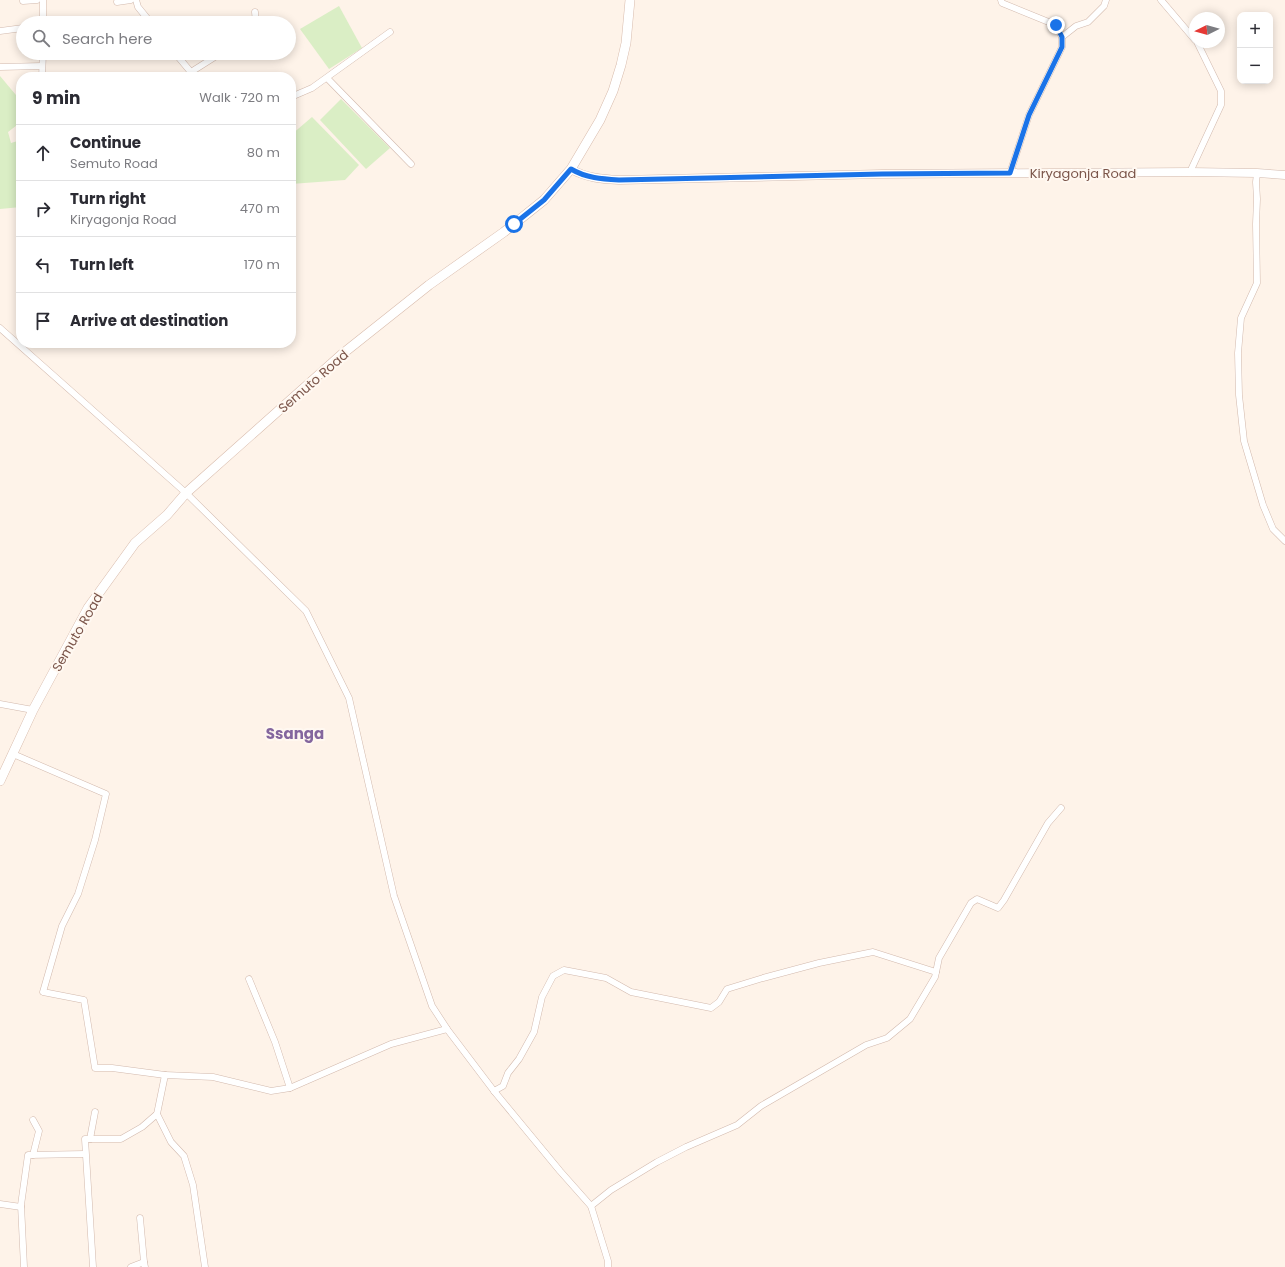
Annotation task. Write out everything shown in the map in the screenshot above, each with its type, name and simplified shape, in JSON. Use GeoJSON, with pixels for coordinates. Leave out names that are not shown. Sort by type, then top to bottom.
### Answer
{"type":"FeatureCollection","features":[{"type":"Feature","properties":{"kind":"main road","name":"Semuto Road"},"geometry":{"type":"LineString","coordinates":[[0,781],[33,710],[88,608],[135,543],[167,514],[186,493],[341,355],[429,285],[504,232],[544,200],[571,169],[600,120],[613,91],[626,43],[630,0]]}},
{"type":"Feature","properties":{"kind":"street"},"geometry":{"type":"LineString","coordinates":[[23,1],[36,0]]}},
{"type":"Feature","properties":{"kind":"street"},"geometry":{"type":"LineString","coordinates":[[43,16],[44,0]]}},
{"type":"Feature","properties":{"kind":"street"},"geometry":{"type":"LineString","coordinates":[[117,2],[131,0]]}},
{"type":"Feature","properties":{"kind":"street"},"geometry":{"type":"LineString","coordinates":[[136,0],[138,7],[145,16]]}},
{"type":"Feature","properties":{"kind":"street"},"geometry":{"type":"LineString","coordinates":[[1000,0],[1002,3],[1056,25],[1062,37],[1062,47],[1029,115],[1010,173]]}},
{"type":"Feature","properties":{"kind":"street"},"geometry":{"type":"LineString","coordinates":[[1062,37],[1076,26],[1088,22],[1104,6],[1106,0]]}},
{"type":"Feature","properties":{"kind":"street"},"geometry":{"type":"LineString","coordinates":[[1161,0],[1189,33]]}},
{"type":"Feature","properties":{"kind":"street"},"geometry":{"type":"LineString","coordinates":[[255,12],[255,16]]}},
{"type":"Feature","properties":{"kind":"street"},"geometry":{"type":"LineString","coordinates":[[0,31],[16,29]]}},
{"type":"Feature","properties":{"kind":"street"},"geometry":{"type":"LineString","coordinates":[[296,95],[312,88],[327,78],[390,32]]}},
{"type":"Feature","properties":{"kind":"street"},"geometry":{"type":"LineString","coordinates":[[1190,172],[1222,98],[1221,91],[1200,48]]}},
{"type":"Feature","properties":{"kind":"street"},"geometry":{"type":"LineString","coordinates":[[42,60],[42,72]]}},
{"type":"Feature","properties":{"kind":"street"},"geometry":{"type":"LineString","coordinates":[[180,60],[189,72]]}},
{"type":"Feature","properties":{"kind":"street"},"geometry":{"type":"LineString","coordinates":[[195,72],[211,60]]}},
{"type":"Feature","properties":{"kind":"street"},"geometry":{"type":"LineString","coordinates":[[0,68],[42,66]]}},
{"type":"Feature","properties":{"kind":"street"},"geometry":{"type":"LineString","coordinates":[[327,78],[411,164]]}},
{"type":"Feature","properties":{"kind":"street","name":"Kiryagonja Road"},"geometry":{"type":"LineString","coordinates":[[571,169],[579,174],[590,177],[619,180],[882,174],[1010,173],[1190,172],[1285,175]]}},
{"type":"Feature","properties":{"kind":"street"},"geometry":{"type":"LineString","coordinates":[[1257,173],[1257,283],[1241,318],[1238,353],[1239,395],[1244,441],[1263,505],[1274,529],[1285,541]]}},
{"type":"Feature","properties":{"kind":"street"},"geometry":{"type":"LineString","coordinates":[[0,328],[16,342]]}},
{"type":"Feature","properties":{"kind":"street"},"geometry":{"type":"LineString","coordinates":[[23,348],[186,493],[306,611],[349,698],[394,896],[432,1006],[447,1029],[494,1091],[591,1206],[608,1262],[608,1267]]}},
{"type":"Feature","properties":{"kind":"street"},"geometry":{"type":"LineString","coordinates":[[0,704],[33,710]]}},
{"type":"Feature","properties":{"kind":"street"},"geometry":{"type":"LineString","coordinates":[[13,754],[106,794],[95,840],[78,894],[62,926],[43,992],[84,1000],[95,1068],[112,1068],[165,1075],[213,1077],[271,1091],[290,1088],[391,1044],[447,1029]]}},
{"type":"Feature","properties":{"kind":"street"},"geometry":{"type":"LineString","coordinates":[[591,1206],[611,1190],[657,1162],[686,1147],[737,1126],[761,1106],[866,1045],[887,1038],[910,1019],[935,977],[939,958],[971,904],[977,899],[998,908],[1048,823],[1061,808]]}},
{"type":"Feature","properties":{"kind":"street"},"geometry":{"type":"LineString","coordinates":[[494,1091],[503,1086],[508,1074],[519,1059],[534,1032],[542,997],[553,976],[564,970],[606,978],[631,992],[710,1008],[719,1002],[727,989],[788,971],[873,952],[936,972]]}},
{"type":"Feature","properties":{"kind":"street"},"geometry":{"type":"LineString","coordinates":[[249,979],[275,1042],[290,1088]]}},
{"type":"Feature","properties":{"kind":"street"},"geometry":{"type":"LineString","coordinates":[[93,1267],[85,1139],[121,1139],[142,1127],[157,1114],[165,1075]]}},
{"type":"Feature","properties":{"kind":"street"},"geometry":{"type":"LineString","coordinates":[[90,1139],[95,1112]]}},
{"type":"Feature","properties":{"kind":"street"},"geometry":{"type":"LineString","coordinates":[[157,1114],[171,1142],[184,1156],[193,1185],[205,1267]]}},
{"type":"Feature","properties":{"kind":"street"},"geometry":{"type":"LineString","coordinates":[[33,1120],[39,1132],[33,1155]]}},
{"type":"Feature","properties":{"kind":"street"},"geometry":{"type":"LineString","coordinates":[[24,1267],[21,1207],[28,1155],[85,1154]]}},
{"type":"Feature","properties":{"kind":"street"},"geometry":{"type":"LineString","coordinates":[[0,1204],[21,1207]]}},
{"type":"Feature","properties":{"kind":"street"},"geometry":{"type":"LineString","coordinates":[[131,1267],[144,1265],[140,1218]]}},
{"type":"Feature","properties":{"kind":"green space"},"geometry":{"type":"Polygon","coordinates":[[[339,6],[362,48],[329,69],[300,29],[339,6]]]}},
{"type":"Feature","properties":{"kind":"green space"},"geometry":{"type":"Polygon","coordinates":[[[0,76],[16,95],[16,126],[8,132],[11,143],[16,142],[16,207],[0,209],[0,76]]]}},
{"type":"Feature","properties":{"kind":"green space"},"geometry":{"type":"Polygon","coordinates":[[[341,99],[390,148],[366,169],[320,120],[341,99]]]}},
{"type":"Feature","properties":{"kind":"green space"},"geometry":{"type":"Polygon","coordinates":[[[312,117],[359,165],[345,180],[296,184],[296,131],[312,117]]]}},
{"type":"Feature","properties":{"kind":"district","name":"Ssanga"},"geometry":{"type":"Point","coordinates":[295,734]}},
{"type":"Feature","properties":{"kind":"route"},"geometry":{"type":"LineString","coordinates":[[514,224],[544,200],[571,169],[579,174],[590,177],[619,180],[648,178],[1010,173],[1029,115],[1062,47],[1062,37],[1056,25]]}}]}
